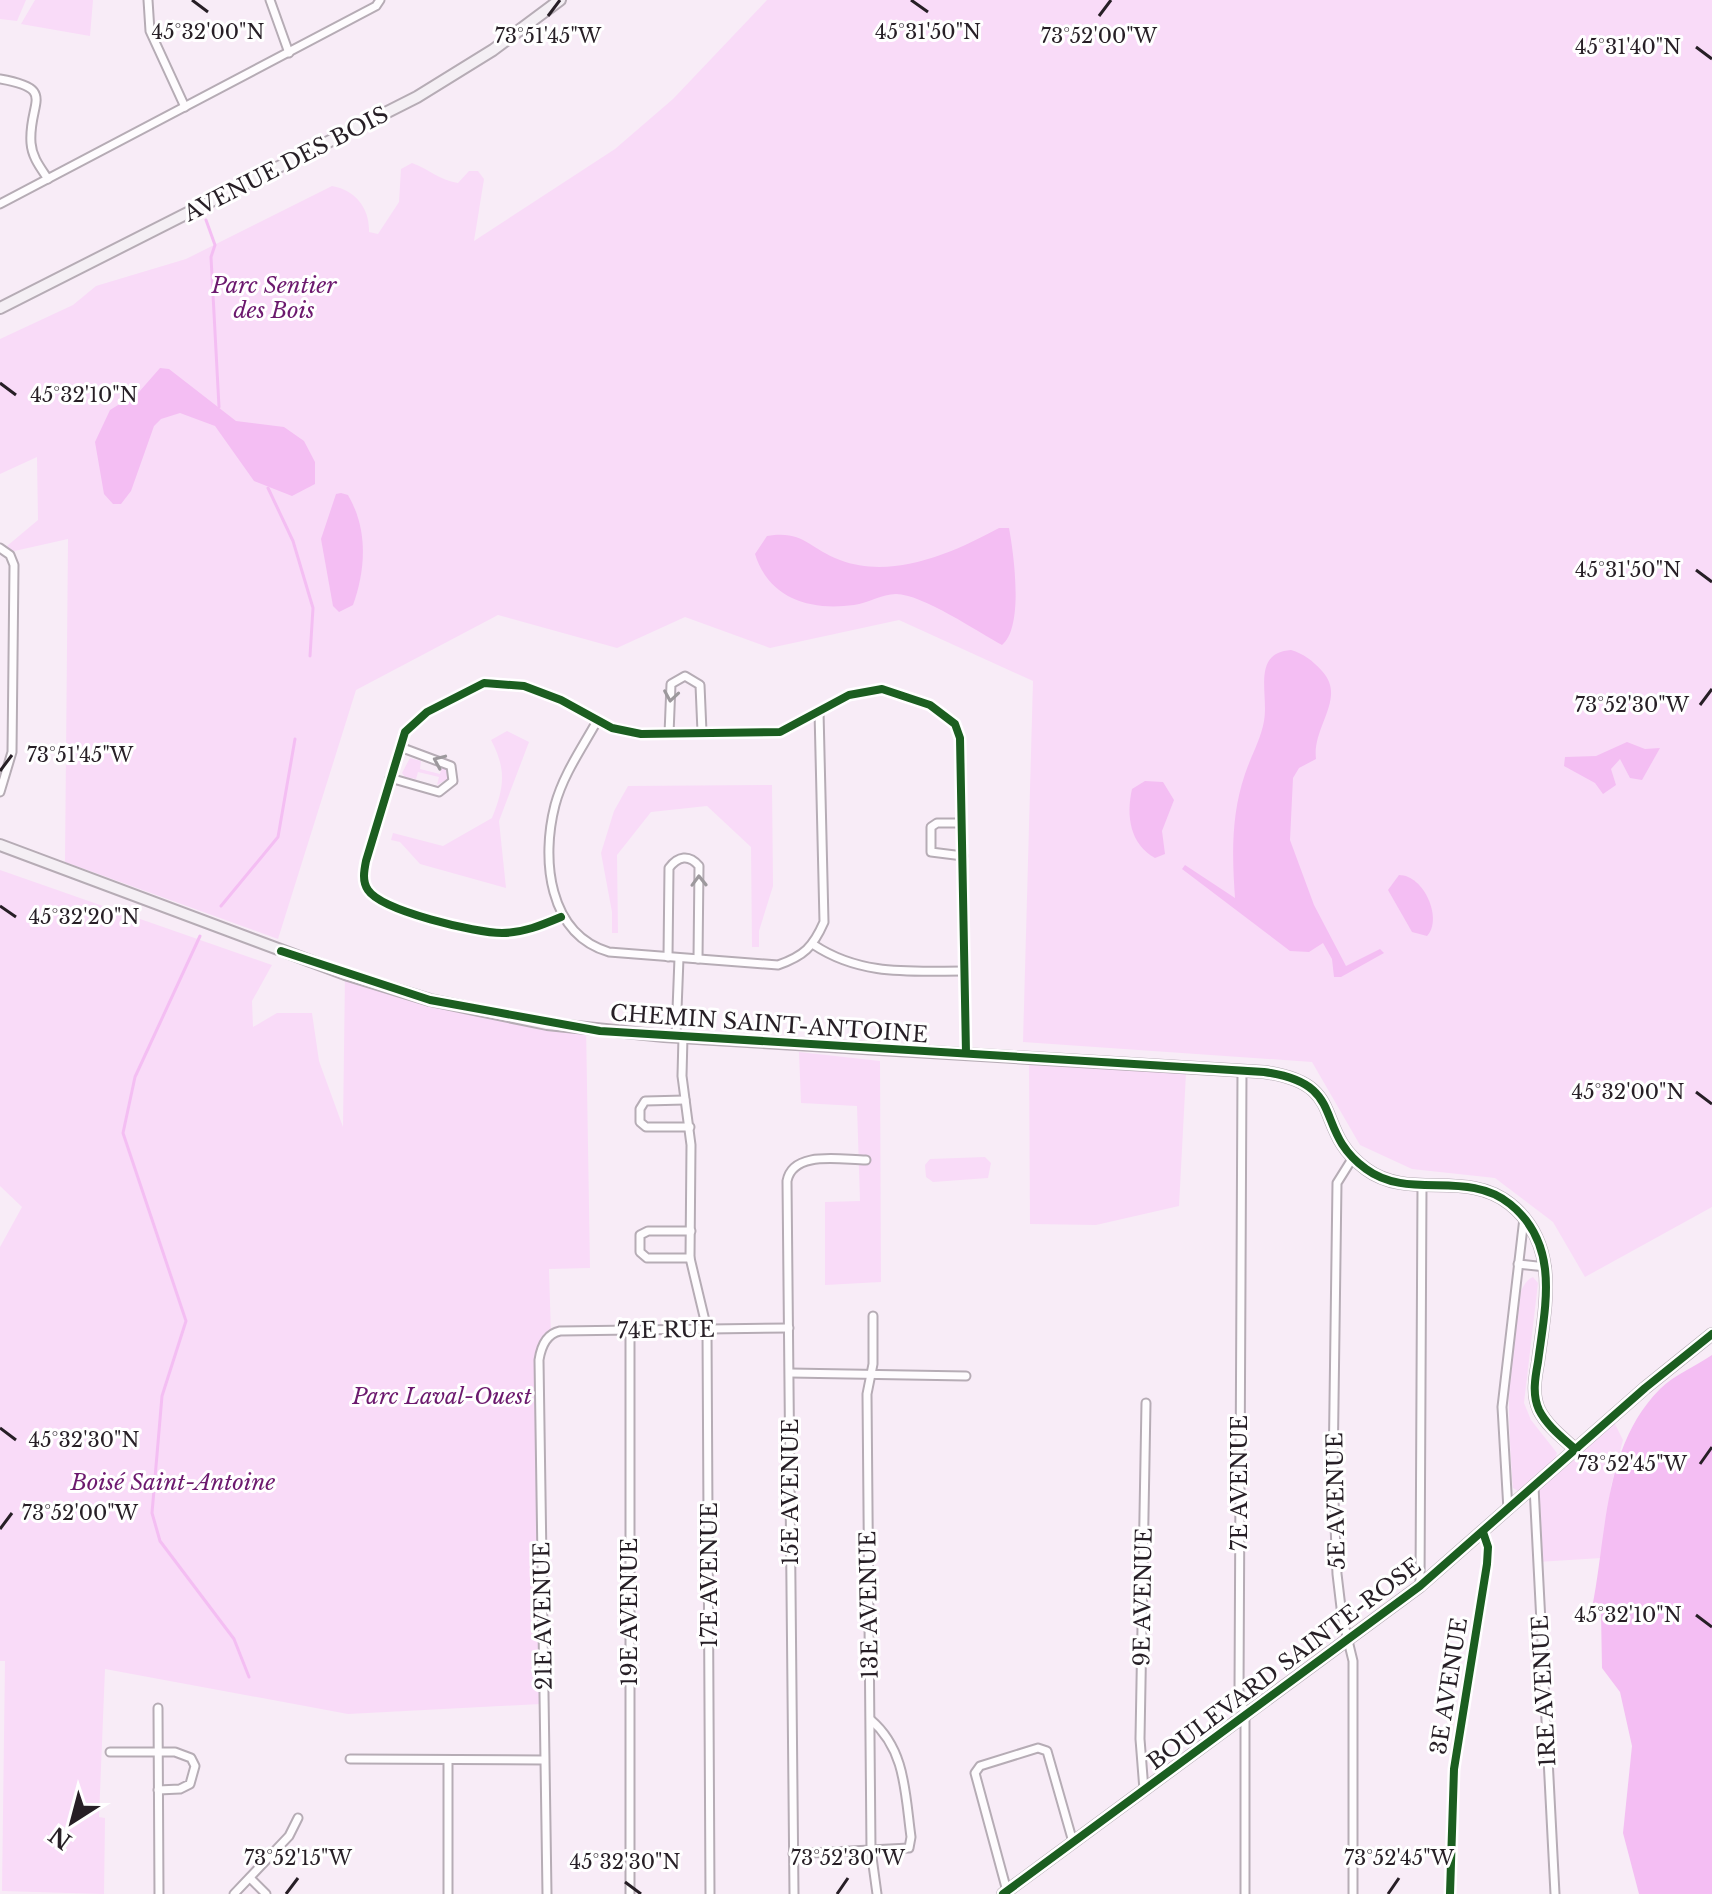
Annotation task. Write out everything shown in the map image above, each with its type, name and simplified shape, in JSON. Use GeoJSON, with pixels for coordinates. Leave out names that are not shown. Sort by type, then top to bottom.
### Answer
{"type":"FeatureCollection","features":[{"type":"Feature","properties":{"kind":"street"},"geometry":{"type":"LineString","coordinates":[[148,0],[150,31],[185,107]]}},
{"type":"Feature","properties":{"kind":"street"},"geometry":{"type":"LineString","coordinates":[[270,0],[289,53]]}},
{"type":"Feature","properties":{"kind":"street"},"geometry":{"type":"LineString","coordinates":[[0,204],[289,53],[376,6],[380,0]]}},
{"type":"Feature","properties":{"kind":"street","name":"AVENUE DES BOIS"},"geometry":{"type":"LineString","coordinates":[[0,308],[417,97],[493,50],[560,0]]}},
{"type":"Feature","properties":{"kind":"street"},"geometry":{"type":"LineString","coordinates":[[0,79],[26,83],[35,90],[38,100],[31,145],[48,179]]}},
{"type":"Feature","properties":{"kind":"street"},"geometry":{"type":"LineString","coordinates":[[0,548],[10,555],[14,565],[10,686],[12,752],[0,792]]}},
{"type":"Feature","properties":{"kind":"street"},"geometry":{"type":"LineString","coordinates":[[669,734],[671,684],[685,676],[700,685],[702,732]]}},
{"type":"Feature","properties":{"kind":"street"},"geometry":{"type":"LineString","coordinates":[[561,917],[518,932],[500,933],[378,901],[363,878],[390,778],[400,747],[413,722],[484,683],[511,683],[532,689],[625,732],[669,734],[780,732],[849,695],[882,689],[916,698],[944,714],[960,738],[966,1053]]}},
{"type":"Feature","properties":{"kind":"street"},"geometry":{"type":"LineString","coordinates":[[0,686],[10,686]]}},
{"type":"Feature","properties":{"kind":"street"},"geometry":{"type":"LineString","coordinates":[[597,721],[561,788],[551,826],[550,875],[561,917],[584,942],[595,948],[778,965],[798,958],[814,945],[824,922],[819,711]]}},
{"type":"Feature","properties":{"kind":"street"},"geometry":{"type":"LineString","coordinates":[[390,778],[439,792],[453,781],[451,766],[445,761],[400,747]]}},
{"type":"Feature","properties":{"kind":"street"},"geometry":{"type":"LineString","coordinates":[[962,823],[937,823],[931,827],[929,845],[931,852],[939,855],[963,856]]}},
{"type":"Feature","properties":{"kind":"street","name":"CHEMIN SAINT-ANTOINE"},"geometry":{"type":"LineString","coordinates":[[0,845],[195,920],[423,998],[547,1024],[679,1036],[1283,1075],[1312,1087],[1320,1095],[1338,1139],[1352,1159],[1388,1181],[1422,1185],[1454,1184],[1487,1191],[1512,1206],[1524,1218],[1536,1236],[1546,1267],[1535,1400],[1550,1426],[1576,1450]]}},
{"type":"Feature","properties":{"kind":"street"},"geometry":{"type":"LineString","coordinates":[[668,957],[669,868],[675,860],[683,857],[693,859],[699,866],[698,959]]}},
{"type":"Feature","properties":{"kind":"street"},"geometry":{"type":"LineString","coordinates":[[814,945],[835,959],[870,969],[964,971]]}},
{"type":"Feature","properties":{"kind":"street","name":"17E AVENUE"},"geometry":{"type":"LineString","coordinates":[[679,958],[679,1036],[690,1127],[690,1258],[707,1329],[710,1894]]}},
{"type":"Feature","properties":{"kind":"street","name":"7E AVENUE"},"geometry":{"type":"LineString","coordinates":[[1242,1070],[1239,1692],[1245,1714],[1245,1894]]}},
{"type":"Feature","properties":{"kind":"street"},"geometry":{"type":"LineString","coordinates":[[685,1100],[645,1101],[640,1109],[640,1122],[646,1127],[690,1127]]}},
{"type":"Feature","properties":{"kind":"street","name":"5E AVENUE"},"geometry":{"type":"LineString","coordinates":[[1352,1159],[1337,1183],[1335,1213],[1334,1490],[1337,1574],[1353,1661],[1353,1894]]}},
{"type":"Feature","properties":{"kind":"street","name":"15E AVENUE"},"geometry":{"type":"LineString","coordinates":[[794,1894],[789,1174],[800,1162],[866,1160]]}},
{"type":"Feature","properties":{"kind":"street"},"geometry":{"type":"LineString","coordinates":[[1420,1586],[1422,1185]]}},
{"type":"Feature","properties":{"kind":"street"},"geometry":{"type":"LineString","coordinates":[[1508,1510],[1502,1407],[1524,1218]]}},
{"type":"Feature","properties":{"kind":"street"},"geometry":{"type":"LineString","coordinates":[[690,1258],[647,1258],[640,1252],[640,1235],[648,1231],[691,1231]]}},
{"type":"Feature","properties":{"kind":"street"},"geometry":{"type":"LineString","coordinates":[[1518,1264],[1546,1267]]}},
{"type":"Feature","properties":{"kind":"street","name":"13E AVENUE"},"geometry":{"type":"LineString","coordinates":[[873,1316],[867,1394],[871,1850],[877,1894]]}},
{"type":"Feature","properties":{"kind":"street","name":"74E RUE"},"geometry":{"type":"LineString","coordinates":[[547,1339],[560,1331],[789,1328]]}},
{"type":"Feature","properties":{"kind":"street","name":"19E AVENUE"},"geometry":{"type":"LineString","coordinates":[[630,1330],[630,1894]]}},
{"type":"Feature","properties":{"kind":"street","name":"BOULEVARD SAINTE-ROSE"},"geometry":{"type":"LineString","coordinates":[[1005,1893],[1420,1586],[1712,1334]]}},
{"type":"Feature","properties":{"kind":"street","name":"21E AVENUE"},"geometry":{"type":"LineString","coordinates":[[547,1339],[539,1360],[547,1894]]}},
{"type":"Feature","properties":{"kind":"street"},"geometry":{"type":"LineString","coordinates":[[790,1373],[966,1376]]}},
{"type":"Feature","properties":{"kind":"street","name":"9E AVENUE"},"geometry":{"type":"LineString","coordinates":[[1144,1790],[1140,1739],[1146,1403]]}},
{"type":"Feature","properties":{"kind":"street","name":"1RE AVENUE"},"geometry":{"type":"LineString","coordinates":[[1534,1487],[1555,1894]]}},
{"type":"Feature","properties":{"kind":"street","name":"3E AVENUE"},"geometry":{"type":"LineString","coordinates":[[1450,1894],[1460,1720],[1487,1564],[1488,1547],[1483,1532]]}},
{"type":"Feature","properties":{"kind":"street"},"geometry":{"type":"LineString","coordinates":[[158,1708],[159,1894]]}},
{"type":"Feature","properties":{"kind":"street"},"geometry":{"type":"LineString","coordinates":[[793,1854],[909,1848],[911,1837],[901,1762],[885,1732],[871,1720]]}},
{"type":"Feature","properties":{"kind":"street"},"geometry":{"type":"LineString","coordinates":[[1005,1893],[975,1773],[980,1766],[1038,1748],[1047,1751],[1073,1842]]}},
{"type":"Feature","properties":{"kind":"street"},"geometry":{"type":"LineString","coordinates":[[110,1752],[183,1753],[195,1766],[190,1784],[180,1789],[158,1790]]}},
{"type":"Feature","properties":{"kind":"street"},"geometry":{"type":"LineString","coordinates":[[350,1759],[544,1760]]}},
{"type":"Feature","properties":{"kind":"street"},"geometry":{"type":"LineString","coordinates":[[448,1761],[448,1894]]}},
{"type":"Feature","properties":{"kind":"street"},"geometry":{"type":"LineString","coordinates":[[234,1894],[289,1836],[298,1818]]}},
{"type":"Feature","properties":{"kind":"street"},"geometry":{"type":"LineString","coordinates":[[250,1878],[266,1894]]}},
{"type":"Feature","properties":{"kind":"green space"},"geometry":{"type":"Polygon","coordinates":[[[0,0],[26,0],[17,21],[0,19],[0,0]]]}},
{"type":"Feature","properties":{"kind":"green space"},"geometry":{"type":"Polygon","coordinates":[[[35,0],[93,0],[90,36],[21,24],[35,0]]]}},
{"type":"Feature","properties":{"kind":"green space","name":"Parc Sentier des Bois"},"geometry":{"type":"Polygon","coordinates":[[[767,0],[1712,0],[1712,1207],[1585,1277],[1553,1222],[1495,1178],[1412,1169],[1360,1145],[1312,1062],[1023,1042],[1033,681],[899,620],[770,648],[685,617],[617,648],[498,615],[356,690],[278,939],[65,862],[68,539],[10,552],[7,546],[38,520],[37,457],[0,474],[0,339],[73,305],[96,286],[186,259],[332,186],[348,192],[360,202],[367,215],[369,232],[378,234],[399,202],[401,169],[412,163],[458,183],[469,171],[478,171],[484,179],[474,241],[615,149],[673,99],[767,0]]]}},
{"type":"Feature","properties":{"kind":"green space"},"geometry":{"type":"Polygon","coordinates":[[[507,731],[529,742],[499,821],[506,888],[420,864],[400,842],[391,840],[393,833],[443,846],[492,818],[499,797],[502,770],[491,740],[507,731]]]}},
{"type":"Feature","properties":{"kind":"green space"},"geometry":{"type":"Polygon","coordinates":[[[410,758],[421,761],[420,769],[440,774],[442,766],[447,771],[448,779],[437,785],[439,777],[418,772],[416,779],[405,777],[402,773],[410,758]]]}},
{"type":"Feature","properties":{"kind":"green space"},"geometry":{"type":"Polygon","coordinates":[[[772,785],[773,886],[759,931],[759,947],[752,947],[751,847],[707,806],[651,812],[617,855],[618,933],[612,933],[612,912],[601,853],[614,811],[628,786],[772,785]]]}},
{"type":"Feature","properties":{"kind":"green space","name":"Boisé Saint-Antoine"},"geometry":{"type":"Polygon","coordinates":[[[0,870],[272,965],[252,1001],[253,1027],[277,1013],[312,1013],[319,1061],[343,1127],[345,974],[482,1011],[586,1024],[590,1268],[549,1269],[551,1335],[542,1345],[540,1704],[348,1714],[105,1669],[99,1817],[105,1818],[104,1894],[2,1891],[5,1661],[0,1661],[0,1247],[22,1207],[0,1186],[0,870]]]}},
{"type":"Feature","properties":{"kind":"green space"},"geometry":{"type":"Polygon","coordinates":[[[799,1052],[880,1061],[881,1282],[825,1285],[825,1202],[860,1201],[857,1106],[801,1103],[799,1052]]]}},
{"type":"Feature","properties":{"kind":"green space"},"geometry":{"type":"Polygon","coordinates":[[[1029,1065],[1186,1073],[1179,1206],[1096,1225],[1030,1224],[1029,1065]]]}},
{"type":"Feature","properties":{"kind":"green space"},"geometry":{"type":"Polygon","coordinates":[[[985,1157],[991,1163],[988,1178],[933,1182],[926,1177],[925,1165],[930,1159],[985,1157]]]}},
{"type":"Feature","properties":{"kind":"green space"},"geometry":{"type":"Polygon","coordinates":[[[1533,1277],[1538,1283],[1524,1403],[1531,1420],[1557,1453],[1555,1459],[1520,1492],[1513,1488],[1509,1409],[1511,1340],[1522,1288],[1533,1277]]]}},
{"type":"Feature","properties":{"kind":"green space"},"geometry":{"type":"Polygon","coordinates":[[[1613,1420],[1623,1440],[1611,1486],[1602,1558],[1537,1562],[1534,1487],[1613,1420]]]}},
{"type":"Feature","properties":{"kind":"shaded area"},"geometry":{"type":"Polygon","coordinates":[[[160,368],[169,369],[236,421],[284,427],[304,441],[315,462],[315,484],[292,496],[254,481],[215,426],[180,413],[161,419],[154,426],[131,491],[121,504],[113,504],[104,494],[95,442],[110,410],[139,392],[160,368]]]}},
{"type":"Feature","properties":{"kind":"shaded area"},"geometry":{"type":"Polygon","coordinates":[[[336,494],[348,495],[354,508],[363,549],[361,577],[353,605],[339,612],[333,606],[321,539],[336,494]]]}},
{"type":"Feature","properties":{"kind":"shaded area"},"geometry":{"type":"Polygon","coordinates":[[[999,528],[1009,528],[1016,590],[1013,623],[1002,645],[935,607],[907,596],[891,594],[859,604],[838,606],[822,606],[793,599],[770,582],[755,554],[767,536],[779,535],[798,538],[840,560],[860,565],[901,565],[942,554],[999,528]]]}},
{"type":"Feature","properties":{"kind":"shaded area"},"geometry":{"type":"Polygon","coordinates":[[[1291,650],[1322,671],[1329,681],[1331,692],[1316,747],[1316,759],[1299,768],[1293,778],[1290,840],[1314,905],[1346,966],[1380,949],[1384,953],[1341,977],[1334,977],[1332,959],[1323,943],[1309,952],[1290,951],[1182,869],[1185,865],[1235,898],[1235,820],[1240,789],[1264,721],[1266,667],[1279,653],[1291,650]]]}},
{"type":"Feature","properties":{"kind":"shaded area"},"geometry":{"type":"Polygon","coordinates":[[[1627,742],[1645,749],[1660,748],[1642,780],[1630,778],[1620,759],[1611,769],[1616,785],[1603,794],[1595,783],[1564,766],[1565,757],[1596,756],[1627,742]]]}},
{"type":"Feature","properties":{"kind":"shaded area"},"geometry":{"type":"Polygon","coordinates":[[[1145,781],[1163,782],[1174,800],[1162,831],[1165,854],[1155,858],[1140,845],[1130,819],[1132,789],[1145,781]]]}},
{"type":"Feature","properties":{"kind":"shaded area"},"geometry":{"type":"Polygon","coordinates":[[[1399,875],[1416,882],[1428,899],[1433,919],[1427,936],[1412,932],[1388,890],[1399,875]]]}},
{"type":"Feature","properties":{"kind":"shaded area"},"geometry":{"type":"Polygon","coordinates":[[[1712,1355],[1712,1894],[1639,1894],[1623,1833],[1632,1746],[1620,1692],[1602,1668],[1601,1614],[1592,1608],[1610,1492],[1627,1437],[1641,1412],[1660,1389],[1712,1355]]]}},
{"type":"Feature","properties":{"kind":"waterway"},"geometry":{"type":"LineString","coordinates":[[206,220],[215,245],[211,257],[219,407]]}},
{"type":"Feature","properties":{"kind":"waterway"},"geometry":{"type":"LineString","coordinates":[[268,488],[293,541],[313,608],[310,656]]}},
{"type":"Feature","properties":{"kind":"waterway"},"geometry":{"type":"LineString","coordinates":[[221,906],[278,837],[295,739]]}},
{"type":"Feature","properties":{"kind":"waterway"},"geometry":{"type":"LineString","coordinates":[[200,936],[135,1077],[123,1133],[186,1321],[162,1396],[152,1513],[160,1541],[234,1639],[249,1677]]}},
{"type":"Feature","properties":{"kind":"cycle path"},"geometry":{"type":"LineString","coordinates":[[561,917],[517,932],[489,932],[410,913],[377,898],[366,887],[366,861],[405,732],[427,712],[484,683],[524,686],[561,700],[612,728],[641,734],[780,732],[849,695],[882,689],[930,705],[955,724],[960,738],[966,1053]]}},
{"type":"Feature","properties":{"kind":"cycle path"},"geometry":{"type":"LineString","coordinates":[[281,951],[430,1000],[600,1031],[1264,1072],[1291,1078],[1320,1097],[1339,1139],[1349,1154],[1366,1169],[1401,1183],[1475,1188],[1510,1204],[1526,1220],[1537,1238],[1546,1278],[1535,1398],[1546,1421],[1576,1450]]}},
{"type":"Feature","properties":{"kind":"cycle path"},"geometry":{"type":"LineString","coordinates":[[1003,1894],[1420,1586],[1645,1388],[1712,1334]]}},
{"type":"Feature","properties":{"kind":"cycle path"},"geometry":{"type":"LineString","coordinates":[[1450,1894],[1454,1769],[1487,1564],[1488,1547],[1483,1532]]}},
{"type":"Feature","properties":{"kind":"park label","name":"Parc Laval-Ouest"},"geometry":{"type":"Point","coordinates":[442,1396]}}]}
